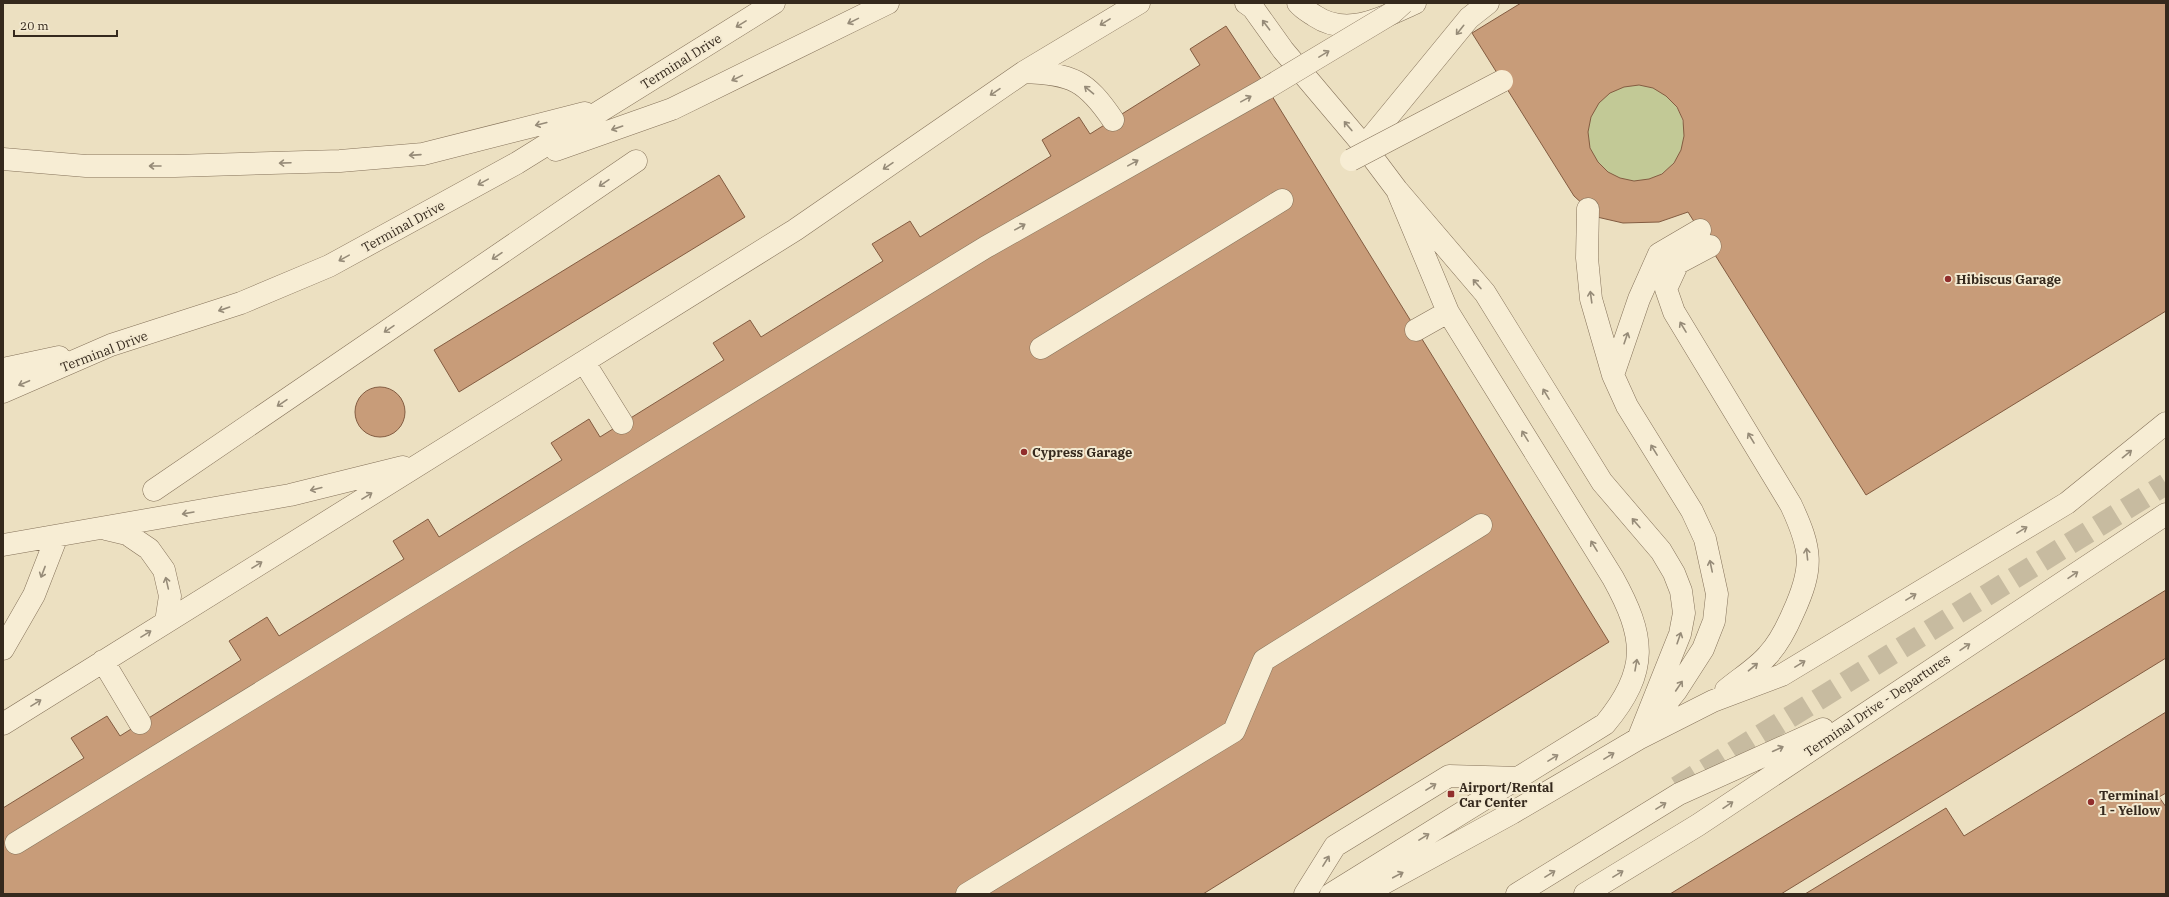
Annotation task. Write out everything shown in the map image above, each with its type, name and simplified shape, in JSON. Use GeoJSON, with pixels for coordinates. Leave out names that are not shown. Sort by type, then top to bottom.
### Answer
{"type":"FeatureCollection","features":[{"type":"Feature","properties":{"kind":"street","name":"Terminal Drive"},"geometry":{"type":"LineString","coordinates":[[3,392],[111,345],[241,303],[329,266],[517,163],[774,3]]}},
{"type":"Feature","properties":{"kind":"street"},"geometry":{"type":"LineString","coordinates":[[517,163],[672,109],[888,3]]}},
{"type":"Feature","properties":{"kind":"street"},"geometry":{"type":"LineString","coordinates":[[3,724],[794,230],[1024,72],[1139,3]]}},
{"type":"Feature","properties":{"kind":"street"},"geometry":{"type":"LineString","coordinates":[[1246,3],[1253,8],[1358,153],[1397,190],[1485,293],[1602,482],[1661,551],[1674,572],[1681,591],[1684,612],[1680,634],[1638,739]]}},
{"type":"Feature","properties":{"kind":"street"},"geometry":{"type":"LineString","coordinates":[[1298,3],[1302,8],[1322,21],[1346,27],[1374,22],[1415,3]]}},
{"type":"Feature","properties":{"kind":"street"},"geometry":{"type":"LineString","coordinates":[[16,843],[986,246],[1267,88],[1392,13],[1403,3]]}},
{"type":"Feature","properties":{"kind":"street"},"geometry":{"type":"LineString","coordinates":[[1358,153],[1469,18],[1488,3]]}},
{"type":"Feature","properties":{"kind":"street"},"geometry":{"type":"LineString","coordinates":[[1024,72],[1051,73],[1068,78],[1085,86],[1098,97],[1113,120]]}},
{"type":"Feature","properties":{"kind":"street"},"geometry":{"type":"LineString","coordinates":[[1358,153],[1502,81]]}},
{"type":"Feature","properties":{"kind":"street"},"geometry":{"type":"LineString","coordinates":[[3,159],[86,166],[175,166],[340,161],[423,154],[606,108]]}},
{"type":"Feature","properties":{"kind":"street"},"geometry":{"type":"LineString","coordinates":[[154,490],[636,161]]}},
{"type":"Feature","properties":{"kind":"street"},"geometry":{"type":"LineString","coordinates":[[1331,894],[1605,724],[1619,707],[1630,689],[1637,666],[1638,646],[1635,624],[1628,604],[1614,578],[1448,312],[1397,190]]}},
{"type":"Feature","properties":{"kind":"street"},"geometry":{"type":"LineString","coordinates":[[1041,348],[1282,200]]}},
{"type":"Feature","properties":{"kind":"street"},"geometry":{"type":"LineString","coordinates":[[1588,209],[1587,258],[1591,299],[1613,375],[1626,406],[1692,511],[1705,539],[1717,594],[1714,621],[1703,649],[1676,691],[1638,739]]}},
{"type":"Feature","properties":{"kind":"street"},"geometry":{"type":"LineString","coordinates":[[1613,375],[1639,299],[1659,254],[1705,238],[1678,263],[1666,289],[1674,312],[1791,505],[1803,531],[1808,553],[1808,573],[1799,600],[1786,629],[1768,655],[1713,701]]}},
{"type":"Feature","properties":{"kind":"street"},"geometry":{"type":"LineString","coordinates":[[1416,330],[1448,312]]}},
{"type":"Feature","properties":{"kind":"street"},"geometry":{"type":"LineString","coordinates":[[3,369],[111,345]]}},
{"type":"Feature","properties":{"kind":"street"},"geometry":{"type":"LineString","coordinates":[[584,362],[622,423]]}},
{"type":"Feature","properties":{"kind":"street"},"geometry":{"type":"LineString","coordinates":[[1364,894],[1512,813],[1638,739],[1713,701],[1782,675],[2067,503],[2166,423]]}},
{"type":"Feature","properties":{"kind":"street"},"geometry":{"type":"LineString","coordinates":[[3,545],[290,495],[422,462]]}},
{"type":"Feature","properties":{"kind":"street","name":"Terminal Drive - Departures"},"geometry":{"type":"LineString","coordinates":[[1585,894],[1698,825],[2166,514]]}},
{"type":"Feature","properties":{"kind":"street"},"geometry":{"type":"LineString","coordinates":[[967,894],[1234,731],[1264,660],[1481,525]]}},
{"type":"Feature","properties":{"kind":"street"},"geometry":{"type":"LineString","coordinates":[[102,528],[127,534],[138,541],[149,549],[164,570],[170,596],[166,622]]}},
{"type":"Feature","properties":{"kind":"street"},"geometry":{"type":"LineString","coordinates":[[3,649],[34,595],[57,536]]}},
{"type":"Feature","properties":{"kind":"street"},"geometry":{"type":"LineString","coordinates":[[103,661],[140,723]]}},
{"type":"Feature","properties":{"kind":"street"},"geometry":{"type":"LineString","coordinates":[[1517,894],[1679,794],[1883,701]]}},
{"type":"Feature","properties":{"kind":"street"},"geometry":{"type":"LineString","coordinates":[[1305,894],[1335,846],[1449,776],[1520,778]]}},
{"type":"Feature","properties":{"kind":"green space"},"geometry":{"type":"Polygon","coordinates":[[[1636,85],[1654,89],[1670,99],[1680,115],[1684,133],[1680,151],[1670,167],[1654,177],[1636,181],[1618,177],[1602,167],[1592,151],[1588,133],[1592,115],[1602,99],[1618,89],[1636,85]]]}},
{"type":"Feature","properties":{"kind":"building","name":"Hibiscus Garage"},"geometry":{"type":"Polygon","coordinates":[[[1521,3],[2166,3],[2166,311],[1866,495],[1688,212],[1659,222],[1623,223],[1597,217],[1574,196],[1472,33],[1521,3]],[[1639,85],[1624,87],[1610,93],[1599,103],[1591,117],[1588,132],[1590,148],[1598,162],[1608,172],[1620,178],[1634,181],[1649,179],[1662,174],[1674,163],[1681,150],[1684,136],[1683,120],[1677,107],[1666,96],[1653,88],[1639,85]]]}},
{"type":"Feature","properties":{"kind":"building","name":"Cypress Garage"},"geometry":{"type":"Polygon","coordinates":[[[1226,26],[1267,88],[1609,642],[1203,894],[3,894],[3,808],[84,758],[71,738],[107,716],[120,736],[241,660],[229,641],[267,617],[279,636],[404,559],[393,541],[428,519],[439,537],[562,460],[551,443],[589,419],[600,437],[724,360],[713,343],[750,320],[761,337],[883,261],[872,244],[910,221],[920,237],[1051,156],[1042,140],[1079,117],[1090,134],[1200,65],[1190,49],[1226,26]]]}},
{"type":"Feature","properties":{"kind":"building"},"geometry":{"type":"Polygon","coordinates":[[[719,175],[745,217],[459,392],[434,350],[719,175]]]}},
{"type":"Feature","properties":{"kind":"building"},"geometry":{"type":"Polygon","coordinates":[[[380,387],[390,389],[398,394],[403,402],[405,412],[403,422],[398,430],[390,435],[380,437],[370,435],[362,430],[357,422],[355,412],[357,402],[362,394],[370,389],[380,387]]]}},
{"type":"Feature","properties":{"kind":"building"},"geometry":{"type":"Polygon","coordinates":[[[2166,590],[2166,658],[1781,894],[1670,894],[2166,590]]]}},
{"type":"Feature","properties":{"kind":"building","name":"Terminal 1 - Yellow"},"geometry":{"type":"Polygon","coordinates":[[[2166,712],[2166,793],[2159,797],[2166,807],[2166,894],[1805,894],[1946,808],[1964,836],[2166,712]]]}},
{"type":"Feature","properties":{"kind":"tunnel"},"geometry":{"type":"LineString","coordinates":[[1677,787],[2166,484]]}},
{"type":"Feature","properties":{"kind":"place","name":"Hibiscus Garage"},"geometry":{"type":"Point","coordinates":[1948,279]}},
{"type":"Feature","properties":{"kind":"place","name":"Cypress Garage"},"geometry":{"type":"Point","coordinates":[1024,452]}},
{"type":"Feature","properties":{"kind":"place","name":"Airport/Rental Car Center"},"geometry":{"type":"Point","coordinates":[1451,794]}},
{"type":"Feature","properties":{"kind":"place","name":"Terminal 1 - Yellow"},"geometry":{"type":"Point","coordinates":[2091,802]}}]}
